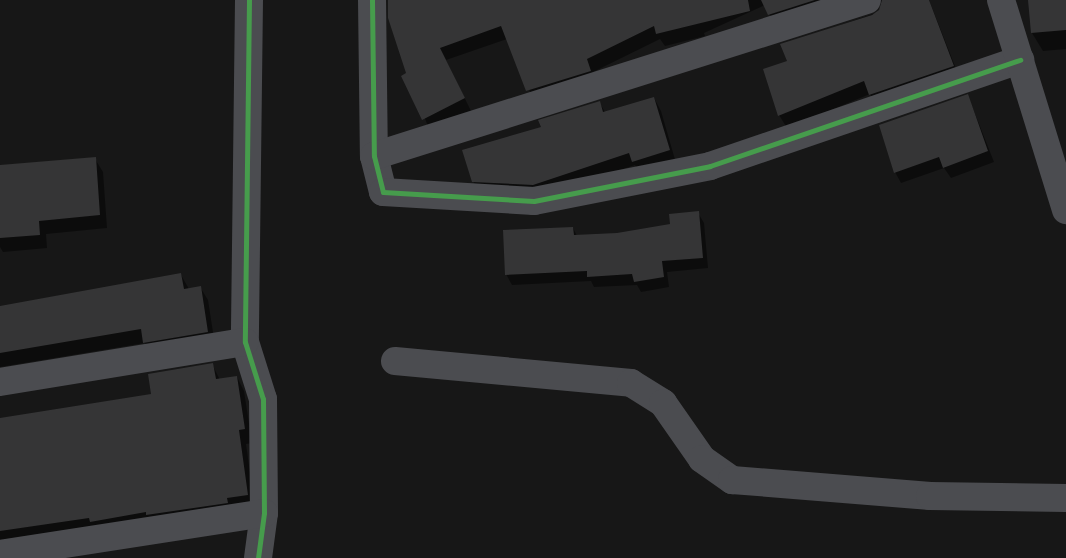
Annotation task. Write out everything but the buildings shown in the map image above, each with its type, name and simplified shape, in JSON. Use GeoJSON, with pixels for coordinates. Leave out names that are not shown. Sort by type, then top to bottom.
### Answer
{"type":"FeatureCollection","features":[{"type":"Feature","properties":{"kind":"street"},"geometry":{"type":"LineString","coordinates":[[249,0],[245,342],[263,400],[264,513],[258,558]]}},
{"type":"Feature","properties":{"kind":"street"},"geometry":{"type":"LineString","coordinates":[[372,0],[374,156],[383,192],[534,201],[710,166],[1020,60]]}},
{"type":"Feature","properties":{"kind":"street"},"geometry":{"type":"LineString","coordinates":[[374,156],[867,0]]}},
{"type":"Feature","properties":{"kind":"street"},"geometry":{"type":"LineString","coordinates":[[1001,0],[1020,60],[1057,148],[1066,210]]}},
{"type":"Feature","properties":{"kind":"street"},"geometry":{"type":"LineString","coordinates":[[0,382],[245,342]]}},
{"type":"Feature","properties":{"kind":"street"},"geometry":{"type":"LineString","coordinates":[[395,362],[631,383],[663,404],[702,459],[732,480],[930,496],[1066,498]]}},
{"type":"Feature","properties":{"kind":"street"},"geometry":{"type":"LineString","coordinates":[[0,554],[264,513]]}},
{"type":"Feature","properties":{"kind":"cycle path"},"geometry":{"type":"LineString","coordinates":[[249,0],[245,342],[263,399],[264,513],[258,558]]}},
{"type":"Feature","properties":{"kind":"cycle path"},"geometry":{"type":"LineString","coordinates":[[372,0],[374,156],[383,192],[534,201],[710,166],[1020,60]]}}]}
